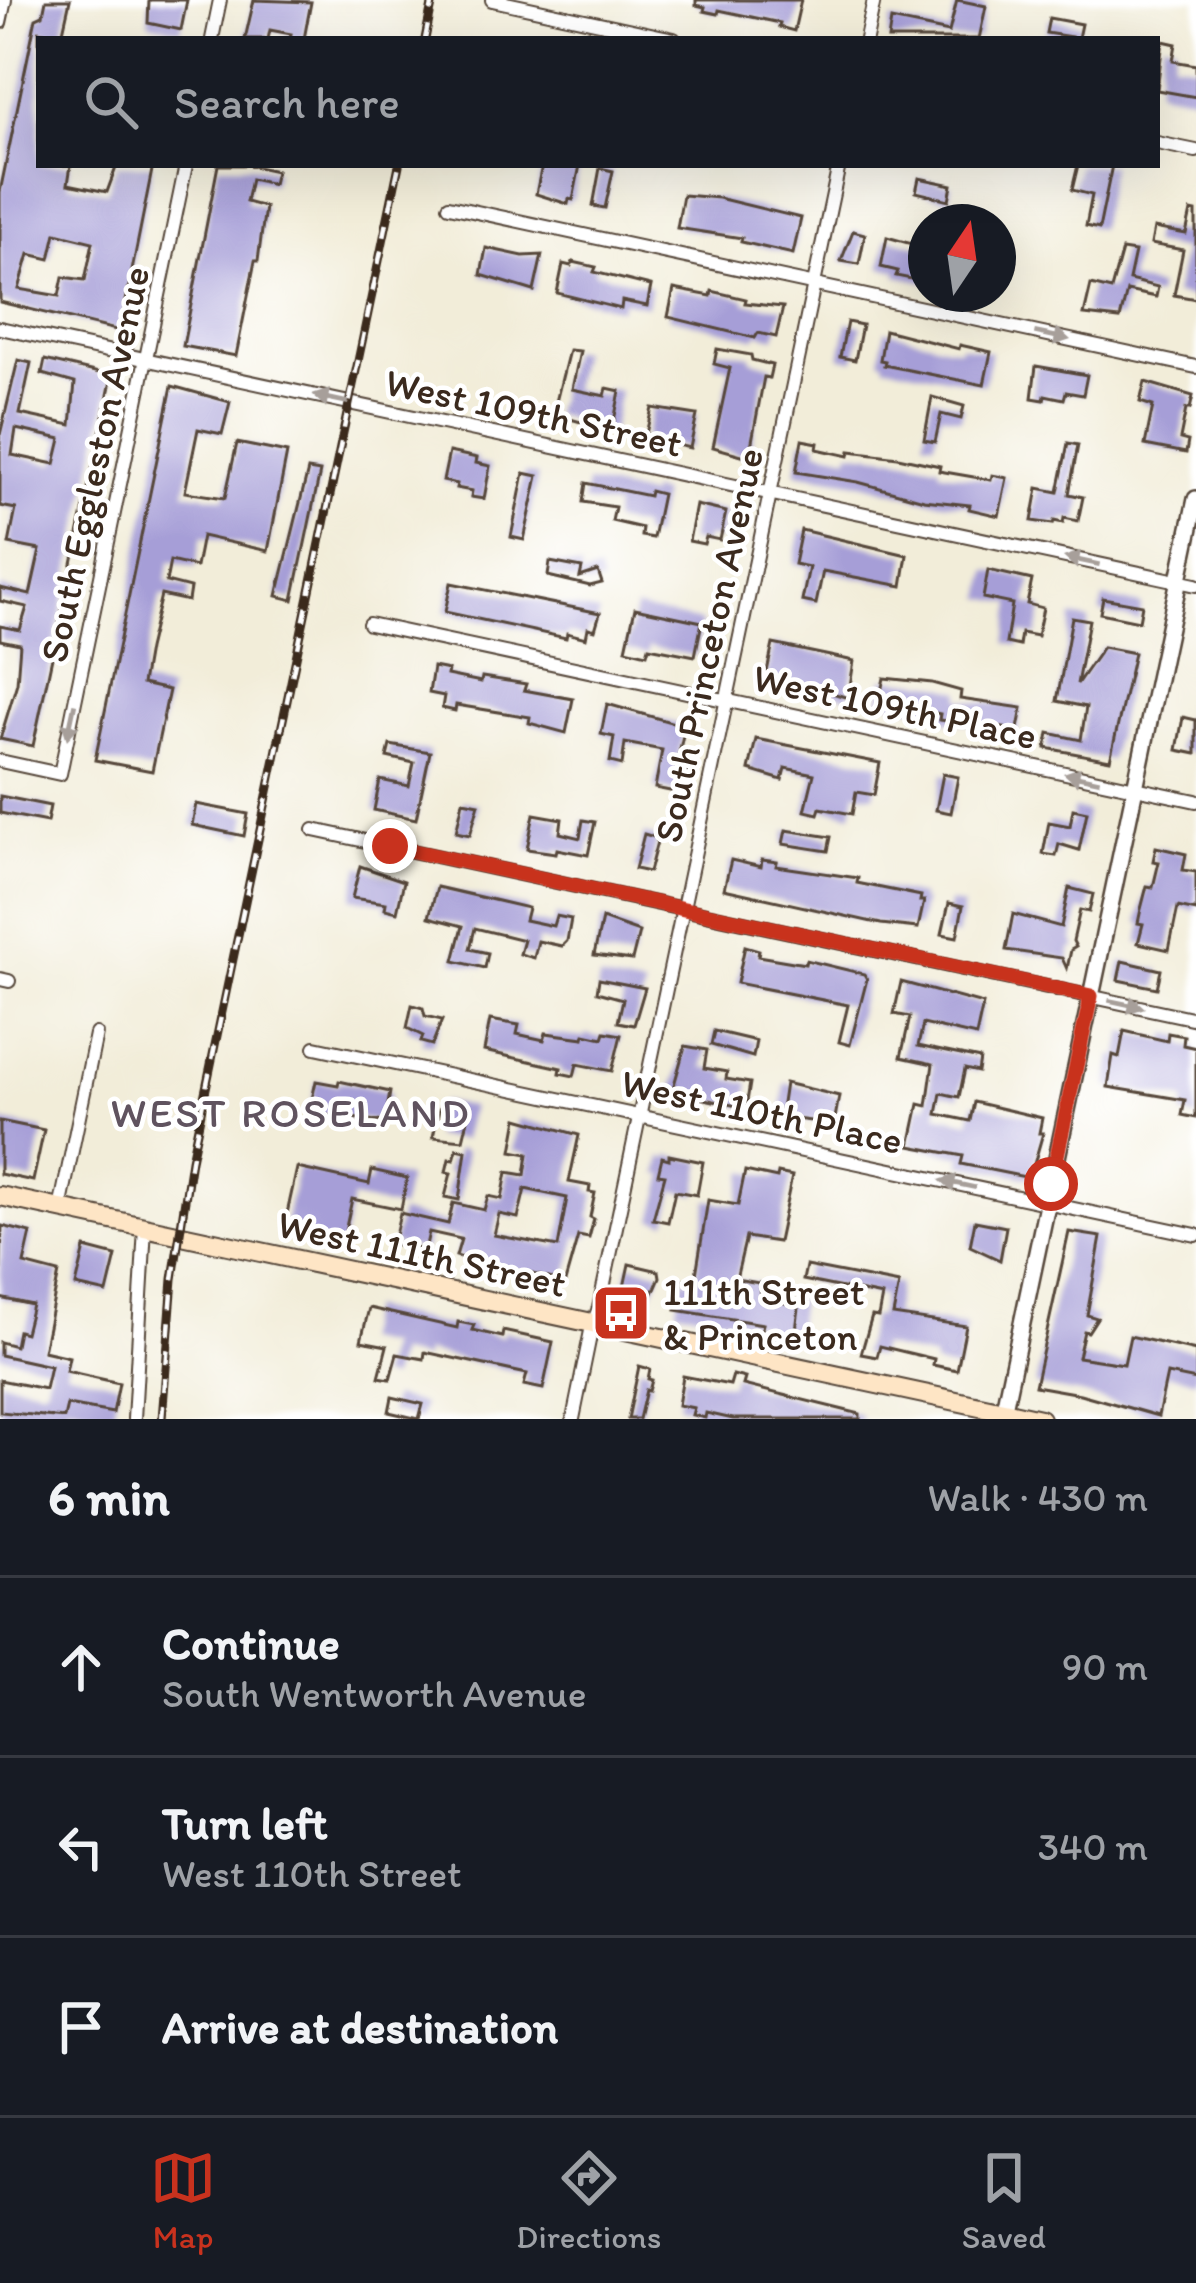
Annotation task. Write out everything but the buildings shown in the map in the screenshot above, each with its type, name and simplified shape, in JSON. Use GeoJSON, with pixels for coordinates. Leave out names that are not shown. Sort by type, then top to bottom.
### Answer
{"type":"FeatureCollection","features":[{"type":"Feature","properties":{"kind":"main road","name":"West 111th Street"},"geometry":{"type":"LineString","coordinates":[[0,1196],[1002,1415],[1040,1419]]}},
{"type":"Feature","properties":{"kind":"street"},"geometry":{"type":"LineString","coordinates":[[0,23],[5,0]]}},
{"type":"Feature","properties":{"kind":"street"},"geometry":{"type":"LineString","coordinates":[[213,36],[220,0]]}},
{"type":"Feature","properties":{"kind":"street"},"geometry":{"type":"LineString","coordinates":[[492,0],[660,36]]}},
{"type":"Feature","properties":{"kind":"street"},"geometry":{"type":"LineString","coordinates":[[867,36],[874,0]]}},
{"type":"Feature","properties":{"kind":"street"},"geometry":{"type":"LineString","coordinates":[[1160,144],[1196,152]]}},
{"type":"Feature","properties":{"kind":"street","name":"South Eggleston Avenue"},"geometry":{"type":"LineString","coordinates":[[0,761],[60,774],[185,168]]}},
{"type":"Feature","properties":{"kind":"street","name":"South Princeton Avenue"},"geometry":{"type":"LineString","coordinates":[[572,1419],[838,168]]}},
{"type":"Feature","properties":{"kind":"street"},"geometry":{"type":"LineString","coordinates":[[449,206],[1196,367]]}},
{"type":"Feature","properties":{"kind":"street","name":"West 109th Street"},"geometry":{"type":"LineString","coordinates":[[0,328],[1187,583]]}},
{"type":"Feature","properties":{"kind":"street"},"geometry":{"type":"LineString","coordinates":[[1002,1415],[1135,788],[1187,583],[1196,499]]}},
{"type":"Feature","properties":{"kind":"street","name":"West 109th Place"},"geometry":{"type":"LineString","coordinates":[[369,624],[1196,801]]}},
{"type":"Feature","properties":{"kind":"street"},"geometry":{"type":"LineString","coordinates":[[314,830],[1196,1018]]}},
{"type":"Feature","properties":{"kind":"street"},"geometry":{"type":"LineString","coordinates":[[60,1209],[96,1034]]}},
{"type":"Feature","properties":{"kind":"street","name":"West 110th Place"},"geometry":{"type":"LineString","coordinates":[[315,1047],[1196,1235]]}},
{"type":"Feature","properties":{"kind":"street"},"geometry":{"type":"LineString","coordinates":[[134,1419],[145,1227]]}},
{"type":"Feature","properties":{"kind":"railway"},"geometry":{"type":"LineString","coordinates":[[426,36],[433,0]]}},
{"type":"Feature","properties":{"kind":"railway"},"geometry":{"type":"LineString","coordinates":[[162,1419],[173,1279],[191,1160],[398,168]]}},
{"type":"Feature","properties":{"kind":"place","name":"111th Street & Princeton"},"geometry":{"type":"Point","coordinates":[621,1313]}},
{"type":"Feature","properties":{"kind":"district","name":"WEST ROSELAND"},"geometry":{"type":"Point","coordinates":[291,1112]}},
{"type":"Feature","properties":{"kind":"route"},"geometry":{"type":"LineString","coordinates":[[390,846],[1091,996],[1051,1184]]}}]}
